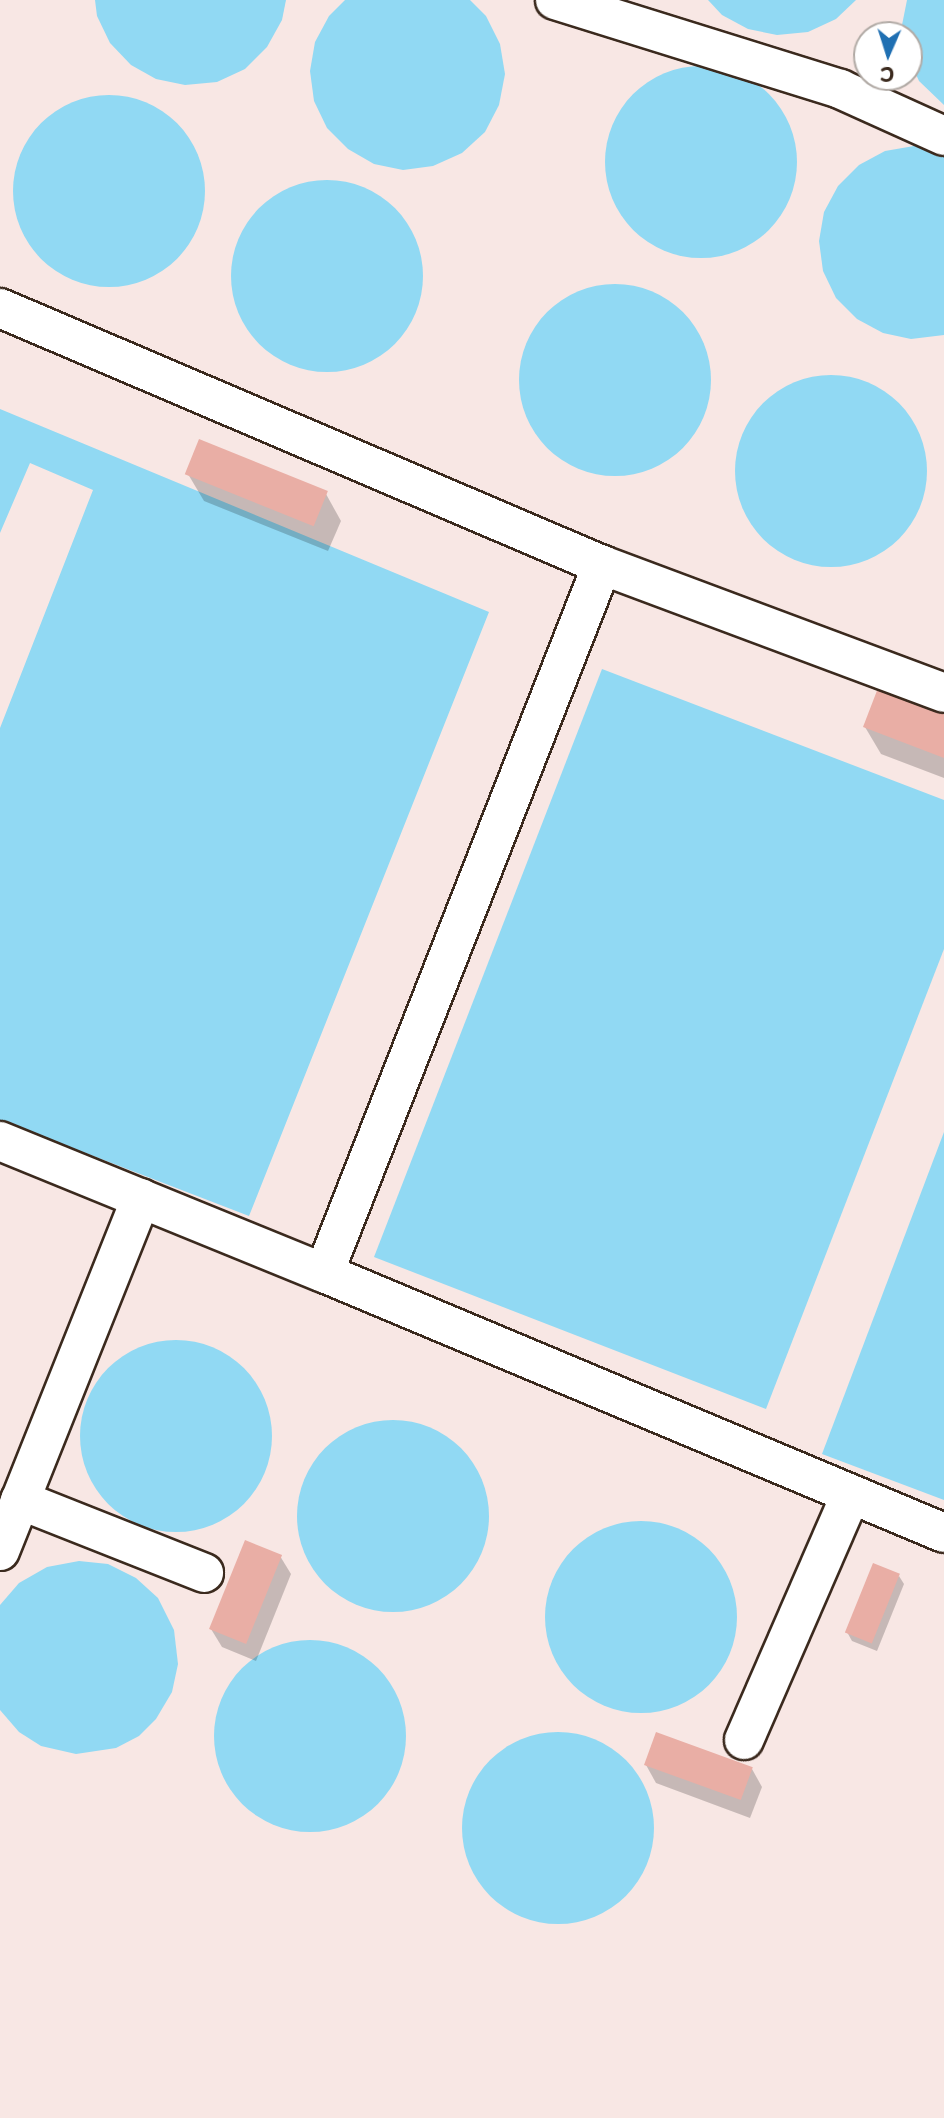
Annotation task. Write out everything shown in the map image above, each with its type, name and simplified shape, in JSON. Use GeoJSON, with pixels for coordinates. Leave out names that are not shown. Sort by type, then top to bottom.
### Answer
{"type":"FeatureCollection","features":[{"type":"Feature","properties":{"kind":"lane"},"geometry":{"type":"LineString","coordinates":[[555,0],[840,89],[944,136]]}},
{"type":"Feature","properties":{"kind":"lane"},"geometry":{"type":"LineString","coordinates":[[0,308],[602,565],[944,693]]}},
{"type":"Feature","properties":{"kind":"lane"},"geometry":{"type":"LineString","coordinates":[[324,1273],[602,565]]}},
{"type":"Feature","properties":{"kind":"lane"},"geometry":{"type":"LineString","coordinates":[[0,1141],[324,1273],[944,1533]]}},
{"type":"Feature","properties":{"kind":"lane"},"geometry":{"type":"LineString","coordinates":[[0,1551],[141,1198]]}},
{"type":"Feature","properties":{"kind":"lane"},"geometry":{"type":"LineString","coordinates":[[744,1740],[851,1494]]}},
{"type":"Feature","properties":{"kind":"lane"},"geometry":{"type":"LineString","coordinates":[[20,1500],[204,1573]]}},
{"type":"Feature","properties":{"kind":"shaded area"},"geometry":{"type":"Polygon","coordinates":[[[0,0],[944,0],[944,2118],[0,2118],[0,0]]]}},
{"type":"Feature","properties":{"kind":"water"},"geometry":{"type":"Polygon","coordinates":[[[95,0],[286,0],[282,20],[267,47],[245,69],[217,82],[185,85],[156,79],[131,65],[110,43],[97,16],[95,0]]]}},
{"type":"Feature","properties":{"kind":"water"},"geometry":{"type":"Polygon","coordinates":[[[345,0],[470,0],[486,16],[500,44],[505,74],[499,105],[485,132],[462,153],[433,166],[403,170],[374,164],[348,149],[327,128],[314,101],[310,71],[315,42],[329,16],[345,0]]]}},
{"type":"Feature","properties":{"kind":"water"},"geometry":{"type":"Polygon","coordinates":[[[708,0],[856,0],[836,19],[808,32],[777,35],[748,29],[722,15],[708,0]]]}},
{"type":"Feature","properties":{"kind":"water"},"geometry":{"type":"Polygon","coordinates":[[[907,0],[944,0],[944,105],[923,85],[923,21],[903,21],[907,0]]]}},
{"type":"Feature","properties":{"kind":"water"},"geometry":{"type":"Polygon","coordinates":[[[701,66],[738,73],[769,94],[790,125],[797,162],[790,199],[769,230],[738,251],[701,258],[664,251],[633,230],[612,199],[605,162],[612,125],[633,94],[664,73],[701,66]]]}},
{"type":"Feature","properties":{"kind":"water"},"geometry":{"type":"Polygon","coordinates":[[[109,95],[146,102],[177,123],[198,154],[205,191],[198,228],[177,259],[146,280],[109,287],[72,280],[41,259],[20,228],[13,191],[20,154],[41,123],[72,102],[109,95]]]}},
{"type":"Feature","properties":{"kind":"water"},"geometry":{"type":"Polygon","coordinates":[[[914,146],[944,150],[944,335],[911,339],[883,333],[857,319],[836,298],[823,271],[819,241],[824,212],[838,186],[859,165],[885,151],[914,146]]]}},
{"type":"Feature","properties":{"kind":"water"},"geometry":{"type":"Polygon","coordinates":[[[327,180],[364,187],[395,208],[416,239],[423,276],[416,313],[395,344],[364,365],[327,372],[290,365],[259,344],[238,313],[231,276],[238,239],[259,208],[290,187],[327,180]]]}},
{"type":"Feature","properties":{"kind":"water"},"geometry":{"type":"Polygon","coordinates":[[[615,284],[652,291],[683,312],[704,343],[711,380],[704,417],[683,448],[652,469],[615,476],[578,469],[547,448],[526,417],[519,380],[526,343],[547,312],[578,291],[615,284]]]}},
{"type":"Feature","properties":{"kind":"water"},"geometry":{"type":"Polygon","coordinates":[[[831,375],[868,382],[899,403],[920,434],[927,471],[920,508],[899,539],[868,560],[831,567],[794,560],[763,539],[742,508],[735,471],[742,434],[763,403],[794,382],[831,375]]]}},
{"type":"Feature","properties":{"kind":"water"},"geometry":{"type":"Polygon","coordinates":[[[0,409],[489,612],[249,1216],[0,1120],[0,728],[93,490],[30,463],[0,533],[0,409]]]}},
{"type":"Feature","properties":{"kind":"water"},"geometry":{"type":"Polygon","coordinates":[[[602,669],[944,800],[944,949],[766,1409],[374,1257],[602,669]]]}},
{"type":"Feature","properties":{"kind":"water"},"geometry":{"type":"Polygon","coordinates":[[[944,1132],[944,1500],[822,1454],[944,1132]]]}},
{"type":"Feature","properties":{"kind":"water"},"geometry":{"type":"Polygon","coordinates":[[[176,1340],[213,1347],[244,1368],[265,1399],[272,1436],[265,1473],[244,1504],[213,1525],[176,1532],[139,1525],[108,1504],[87,1473],[80,1436],[87,1399],[108,1368],[139,1347],[176,1340]]]}},
{"type":"Feature","properties":{"kind":"water"},"geometry":{"type":"Polygon","coordinates":[[[393,1420],[430,1427],[461,1448],[482,1479],[489,1516],[482,1553],[461,1584],[430,1605],[393,1612],[356,1605],[325,1584],[304,1553],[297,1516],[304,1479],[325,1448],[356,1427],[393,1420]]]}},
{"type":"Feature","properties":{"kind":"water"},"geometry":{"type":"Polygon","coordinates":[[[641,1521],[678,1528],[709,1549],[730,1580],[737,1617],[730,1654],[709,1685],[678,1706],[641,1713],[604,1706],[573,1685],[552,1654],[545,1617],[552,1580],[573,1549],[604,1528],[641,1521]]]}},
{"type":"Feature","properties":{"kind":"water"},"geometry":{"type":"Polygon","coordinates":[[[79,1561],[108,1564],[136,1578],[158,1598],[174,1630],[178,1664],[172,1692],[156,1719],[139,1736],[116,1748],[76,1754],[41,1746],[19,1732],[0,1710],[0,1605],[19,1583],[47,1567],[79,1561]]]}},
{"type":"Feature","properties":{"kind":"water"},"geometry":{"type":"Polygon","coordinates":[[[310,1640],[347,1647],[378,1668],[399,1699],[406,1736],[399,1773],[378,1804],[347,1825],[310,1832],[273,1825],[242,1804],[221,1773],[214,1736],[221,1699],[242,1668],[273,1647],[310,1640]]]}},
{"type":"Feature","properties":{"kind":"water"},"geometry":{"type":"Polygon","coordinates":[[[558,1732],[595,1739],[626,1760],[647,1791],[654,1828],[647,1865],[626,1896],[595,1917],[558,1924],[521,1917],[490,1896],[469,1865],[462,1828],[469,1791],[490,1760],[521,1739],[558,1732]]]}},
{"type":"Feature","properties":{"kind":"building"},"geometry":{"type":"Polygon","coordinates":[[[199,439],[328,491],[314,526],[185,474],[199,439]]]}},
{"type":"Feature","properties":{"kind":"building"},"geometry":{"type":"Polygon","coordinates":[[[878,688],[944,714],[944,758],[863,727],[878,688]]]}},
{"type":"Feature","properties":{"kind":"building"},"geometry":{"type":"Polygon","coordinates":[[[245,1540],[282,1555],[246,1644],[209,1629],[245,1540]]]}},
{"type":"Feature","properties":{"kind":"building"},"geometry":{"type":"Polygon","coordinates":[[[873,1563],[900,1574],[872,1643],[845,1633],[873,1563]]]}},
{"type":"Feature","properties":{"kind":"building"},"geometry":{"type":"Polygon","coordinates":[[[656,1732],[753,1767],[741,1800],[644,1765],[656,1732]]]}}]}
